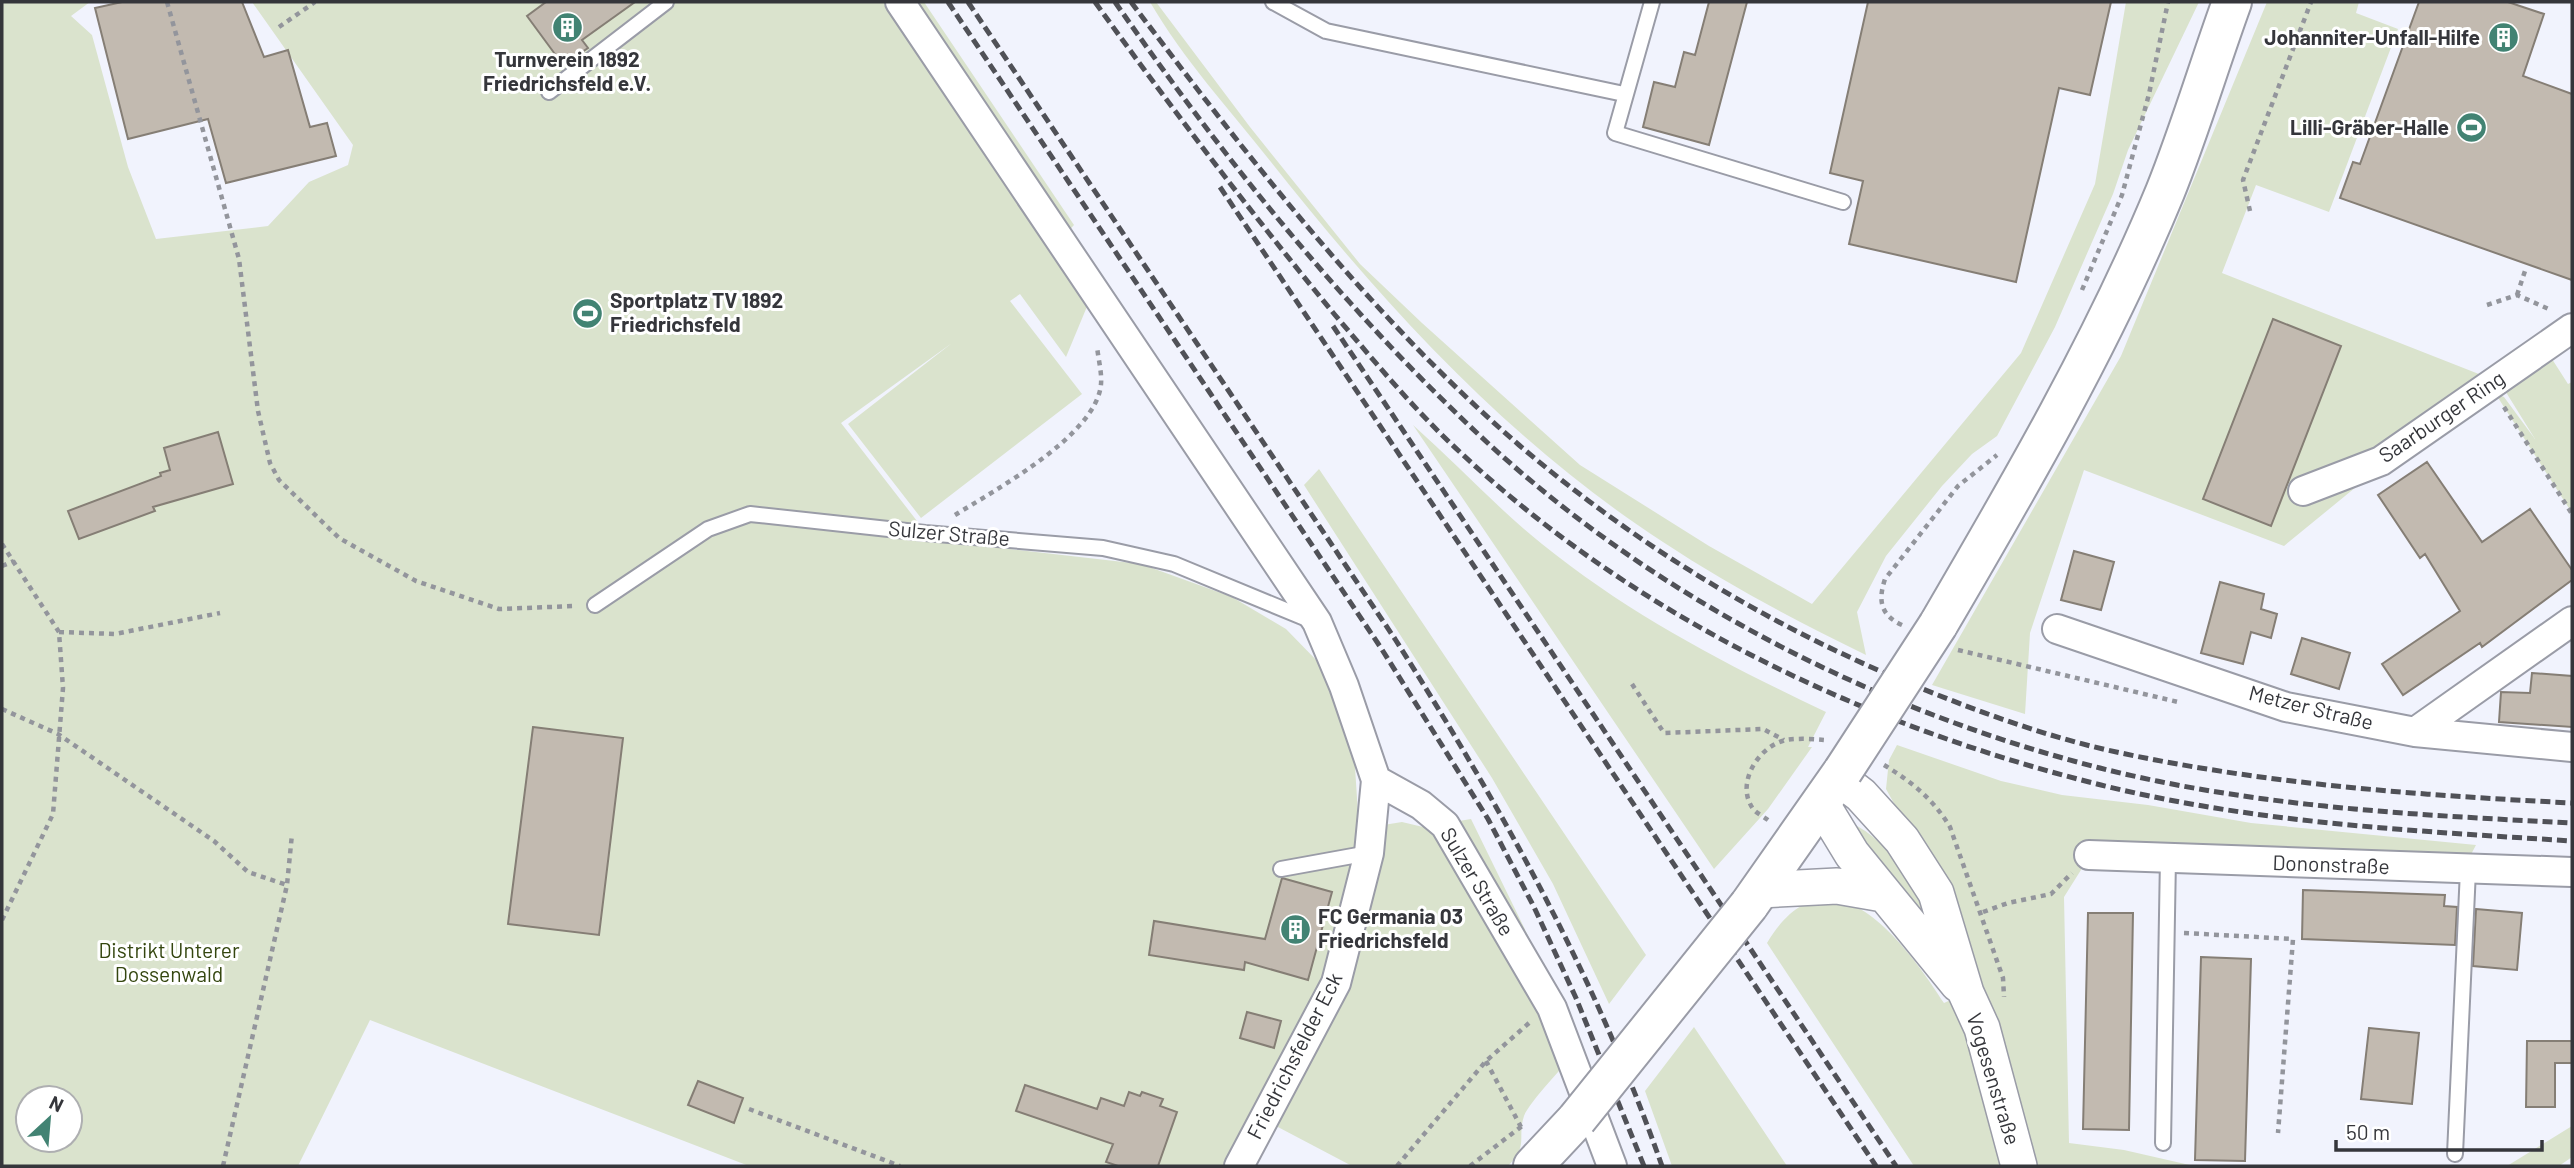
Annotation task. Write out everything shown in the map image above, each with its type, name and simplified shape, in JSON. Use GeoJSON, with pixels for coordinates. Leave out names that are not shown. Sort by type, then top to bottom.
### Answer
{"type":"FeatureCollection","features":[{"type":"Feature","properties":{"kind":"main road"},"geometry":{"type":"LineString","coordinates":[[1533,1166],[1577,1119],[1755,897],[1835,784],[1938,625],[2012,499],[2093,345],[2165,192],[2232,2]]}},
{"type":"Feature","properties":{"kind":"street"},"geometry":{"type":"LineString","coordinates":[[900,2],[1107,306],[1317,622],[1344,686],[1376,780]]}},
{"type":"Feature","properties":{"kind":"street","name":"Saarburger Ring"},"geometry":{"type":"LineString","coordinates":[[2303,491],[2381,461],[2490,386],[2567,321]]}},
{"type":"Feature","properties":{"kind":"street"},"geometry":{"type":"LineString","coordinates":[[2415,732],[2572,621]]}},
{"type":"Feature","properties":{"kind":"street","name":"Metzer Straße"},"geometry":{"type":"LineString","coordinates":[[2057,629],[2286,707],[2415,732],[2572,747]]}},
{"type":"Feature","properties":{"kind":"street","name":"Friedrichsfelder Eck"},"geometry":{"type":"LineString","coordinates":[[1239,1166],[1336,983],[1369,853],[1376,780]]}},
{"type":"Feature","properties":{"kind":"street","name":"Sulzer Straße"},"geometry":{"type":"LineString","coordinates":[[1376,780],[1421,804],[1445,825],[1552,1008],[1612,1166]]}},
{"type":"Feature","properties":{"kind":"street","name":"Vogesenstraße"},"geometry":{"type":"LineString","coordinates":[[1835,784],[1852,854],[1966,993]]}},
{"type":"Feature","properties":{"kind":"street","name":"Vogesenstraße"},"geometry":{"type":"LineString","coordinates":[[1835,784],[1861,795],[1922,867],[1946,920],[1966,993],[1982,1028],[2019,1166]]}},
{"type":"Feature","properties":{"kind":"street","name":"Dononstraße"},"geometry":{"type":"LineString","coordinates":[[2089,855],[2572,872]]}},
{"type":"Feature","properties":{"kind":"street"},"geometry":{"type":"LineString","coordinates":[[1755,897],[1837,886],[1883,894]]}},
{"type":"Feature","properties":{"kind":"lane"},"geometry":{"type":"LineString","coordinates":[[549,92],[666,2]]}},
{"type":"Feature","properties":{"kind":"lane"},"geometry":{"type":"LineString","coordinates":[[1273,2],[1326,31],[1624,94]]}},
{"type":"Feature","properties":{"kind":"lane"},"geometry":{"type":"LineString","coordinates":[[1652,2],[1615,133],[1843,202]]}},
{"type":"Feature","properties":{"kind":"lane","name":"Sulzer Straße"},"geometry":{"type":"LineString","coordinates":[[595,605],[708,529],[750,514],[1103,548],[1174,564],[1317,622]]}},
{"type":"Feature","properties":{"kind":"lane"},"geometry":{"type":"LineString","coordinates":[[1281,869],[1369,853]]}},
{"type":"Feature","properties":{"kind":"lane"},"geometry":{"type":"LineString","coordinates":[[2163,1143],[2168,858]]}},
{"type":"Feature","properties":{"kind":"lane"},"geometry":{"type":"LineString","coordinates":[[2455,1154],[2468,870]]}},
{"type":"Feature","properties":{"kind":"path"},"geometry":{"type":"LineString","coordinates":[[167,2],[239,259],[258,411],[270,463],[279,480],[339,538],[416,581],[499,610],[595,605]]}},
{"type":"Feature","properties":{"kind":"path"},"geometry":{"type":"LineString","coordinates":[[279,27],[315,2]]}},
{"type":"Feature","properties":{"kind":"path"},"geometry":{"type":"LineString","coordinates":[[2080,295],[2122,195],[2149,94],[2168,2]]}},
{"type":"Feature","properties":{"kind":"path"},"geometry":{"type":"LineString","coordinates":[[2250,211],[2243,180],[2311,2]]}},
{"type":"Feature","properties":{"kind":"path"},"geometry":{"type":"LineString","coordinates":[[2517,295],[2525,271]]}},
{"type":"Feature","properties":{"kind":"path"},"geometry":{"type":"LineString","coordinates":[[2487,305],[2517,295],[2567,321]]}},
{"type":"Feature","properties":{"kind":"path"},"geometry":{"type":"LineString","coordinates":[[926,533],[1028,470],[1071,434],[1090,412],[1101,385],[1095,327],[1107,306]]}},
{"type":"Feature","properties":{"kind":"path"},"geometry":{"type":"LineString","coordinates":[[2490,386],[2572,514]]}},
{"type":"Feature","properties":{"kind":"path"},"geometry":{"type":"LineString","coordinates":[[1987,475],[2001,453]]}},
{"type":"Feature","properties":{"kind":"path"},"geometry":{"type":"LineString","coordinates":[[2,544],[59,632],[63,688],[53,814],[2,920]]}},
{"type":"Feature","properties":{"kind":"path"},"geometry":{"type":"LineString","coordinates":[[2,566],[14,561]]}},
{"type":"Feature","properties":{"kind":"path"},"geometry":{"type":"LineString","coordinates":[[59,632],[115,634],[220,613]]}},
{"type":"Feature","properties":{"kind":"path"},"geometry":{"type":"LineString","coordinates":[[1632,684],[1664,733],[1763,729],[1785,740]]}},
{"type":"Feature","properties":{"kind":"path"},"geometry":{"type":"LineString","coordinates":[[2,709],[58,734],[214,841],[248,872],[287,886]]}},
{"type":"Feature","properties":{"kind":"path"},"geometry":{"type":"LineString","coordinates":[[1938,806],[1950,827],[1983,912],[2003,978],[2004,1002],[1982,1028]]}},
{"type":"Feature","properties":{"kind":"path"},"geometry":{"type":"LineString","coordinates":[[223,1166],[287,886],[292,834]]}},
{"type":"Feature","properties":{"kind":"path"},"geometry":{"type":"LineString","coordinates":[[1983,912],[2051,894],[2089,855]]}},
{"type":"Feature","properties":{"kind":"path"},"geometry":{"type":"LineString","coordinates":[[2167,932],[2293,939],[2278,1133]]}},
{"type":"Feature","properties":{"kind":"path"},"geometry":{"type":"LineString","coordinates":[[1397,1166],[1486,1061],[1518,1030]]}},
{"type":"Feature","properties":{"kind":"path"},"geometry":{"type":"LineString","coordinates":[[1486,1061],[1521,1128]]}},
{"type":"Feature","properties":{"kind":"path"},"geometry":{"type":"LineString","coordinates":[[750,1108],[900,1166]]}},
{"type":"Feature","properties":{"kind":"path"},"geometry":{"type":"LineString","coordinates":[[1470,1166],[1529,1119]]}},
{"type":"Feature","properties":{"kind":"green space","name":"Distrikt Unterer Dossenwald"},"geometry":{"type":"Polygon","coordinates":[[[2,2],[90,2],[71,16],[92,35],[128,167],[156,239],[268,226],[309,182],[348,165],[353,145],[252,2],[924,2],[1074,225],[1053,248],[1091,297],[1066,357],[1020,294],[1010,301],[1082,394],[921,518],[848,424],[952,343],[841,423],[917,521],[913,538],[1141,564],[1232,597],[1286,629],[1323,667],[1353,736],[1359,829],[1402,822],[1423,827],[1471,819],[1557,995],[1579,1048],[1527,1110],[1522,1123],[1518,1153],[1508,1166],[1352,1166],[1276,1126],[1251,1166],[749,1166],[370,1020],[298,1166],[2,1166],[2,2]]]}},
{"type":"Feature","properties":{"kind":"green space"},"geometry":{"type":"Polygon","coordinates":[[[1150,2],[1156,2],[1250,127],[1360,264],[1422,323],[1580,465],[1709,546],[1812,604],[2021,353],[2095,184],[2126,2],[2199,2],[2128,150],[2113,194],[2055,327],[1997,436],[1972,454],[1942,486],[1886,556],[1857,612],[1866,655],[1763,602],[1663,542],[1553,461],[1501,416],[1404,319],[1358,268],[1208,84],[1177,44],[1150,2]]]}},
{"type":"Feature","properties":{"kind":"green space"},"geometry":{"type":"Polygon","coordinates":[[[2267,2],[2359,2],[2356,13],[2398,29],[2329,212],[2256,185],[2222,273],[2489,378],[2284,546],[2084,470],[2030,633],[2025,714],[1932,685],[2121,356],[2267,2]]]}},
{"type":"Feature","properties":{"kind":"green space"},"geometry":{"type":"Polygon","coordinates":[[[2552,359],[2568,384],[2572,382],[2572,513],[2495,393],[2504,397],[2535,439],[2504,389],[2552,359]]]}},
{"type":"Feature","properties":{"kind":"green space"},"geometry":{"type":"Polygon","coordinates":[[[1413,425],[1525,530],[1575,570],[1679,637],[1826,712],[1808,747],[1812,747],[1768,809],[1714,869],[1413,425]]]}},
{"type":"Feature","properties":{"kind":"green space"},"geometry":{"type":"Polygon","coordinates":[[[1319,469],[1646,955],[1609,1004],[1553,884],[1492,778],[1304,485],[1319,469]]]}},
{"type":"Feature","properties":{"kind":"green space"},"geometry":{"type":"Polygon","coordinates":[[[1897,745],[2001,781],[2062,795],[2148,805],[2251,823],[2476,845],[2468,860],[2096,846],[2064,897],[2069,1143],[2124,1150],[2194,1166],[1914,1166],[1767,943],[1791,913],[1815,900],[1840,900],[1864,911],[1887,930],[1908,953],[1944,1003],[1982,986],[1962,926],[1886,789],[1889,760],[1897,745]]]}},
{"type":"Feature","properties":{"kind":"green space"},"geometry":{"type":"Polygon","coordinates":[[[1851,823],[1879,842],[1891,854],[1909,882],[1932,928],[1848,825],[1851,823]]]}},
{"type":"Feature","properties":{"kind":"green space"},"geometry":{"type":"Polygon","coordinates":[[[1694,1027],[1787,1166],[1672,1166],[1645,1091],[1694,1027]]]}},
{"type":"Feature","properties":{"kind":"green space"},"geometry":{"type":"Polygon","coordinates":[[[2572,1126],[2572,1157],[2559,1166],[2507,1166],[2572,1126]]]}},
{"type":"Feature","properties":{"kind":"building"},"geometry":{"type":"Polygon","coordinates":[[[122,2],[242,2],[264,57],[288,50],[310,127],[327,123],[336,156],[226,183],[208,119],[128,139],[95,8],[122,2]]]}},
{"type":"Feature","properties":{"kind":"building","name":"Turnverein 1892 Friedrichsfeld e.V."},"geometry":{"type":"Polygon","coordinates":[[[546,2],[635,2],[582,40],[588,48],[563,65],[527,16],[546,2]]]}},
{"type":"Feature","properties":{"kind":"building"},"geometry":{"type":"Polygon","coordinates":[[[1709,2],[1747,2],[1709,145],[1643,127],[1654,82],[1675,87],[1684,52],[1695,55],[1709,2]]]}},
{"type":"Feature","properties":{"kind":"building"},"geometry":{"type":"Polygon","coordinates":[[[1868,2],[2111,2],[2090,95],[2059,88],[2016,282],[1849,244],[1863,181],[1830,173],[1868,2]]]}},
{"type":"Feature","properties":{"kind":"building","name":"Lilli-Gräber-Halle"},"geometry":{"type":"Polygon","coordinates":[[[2419,2],[2508,2],[2544,14],[2523,76],[2572,94],[2572,280],[2340,198],[2353,162],[2360,164],[2419,2]]]}},
{"type":"Feature","properties":{"kind":"building"},"geometry":{"type":"Polygon","coordinates":[[[2273,319],[2341,346],[2271,526],[2203,499],[2273,319]]]}},
{"type":"Feature","properties":{"kind":"building"},"geometry":{"type":"Polygon","coordinates":[[[218,432],[233,484],[153,507],[155,511],[79,539],[68,511],[161,476],[160,473],[170,470],[164,448],[218,432]]]}},
{"type":"Feature","properties":{"kind":"building"},"geometry":{"type":"Polygon","coordinates":[[[2427,462],[2482,542],[2530,509],[2572,570],[2572,580],[2482,647],[2480,643],[2403,695],[2382,664],[2460,611],[2425,554],[2420,558],[2378,495],[2427,462]]]}},
{"type":"Feature","properties":{"kind":"building"},"geometry":{"type":"Polygon","coordinates":[[[2074,551],[2114,562],[2101,610],[2061,600],[2074,551]]]}},
{"type":"Feature","properties":{"kind":"building"},"geometry":{"type":"Polygon","coordinates":[[[2220,582],[2264,594],[2261,609],[2277,614],[2271,638],[2251,632],[2243,664],[2201,653],[2220,582]]]}},
{"type":"Feature","properties":{"kind":"building"},"geometry":{"type":"Polygon","coordinates":[[[2302,638],[2350,653],[2339,689],[2291,674],[2302,638]]]}},
{"type":"Feature","properties":{"kind":"building"},"geometry":{"type":"Polygon","coordinates":[[[2532,673],[2572,676],[2572,727],[2499,722],[2501,692],[2530,693],[2532,673]]]}},
{"type":"Feature","properties":{"kind":"building"},"geometry":{"type":"Polygon","coordinates":[[[533,727],[623,738],[599,935],[508,924],[533,727]]]}},
{"type":"Feature","properties":{"kind":"building"},"geometry":{"type":"Polygon","coordinates":[[[1282,878],[1332,892],[1308,980],[1245,962],[1244,970],[1149,955],[1154,921],[1265,939],[1282,878]]]}},
{"type":"Feature","properties":{"kind":"building"},"geometry":{"type":"Polygon","coordinates":[[[2303,890],[2445,895],[2444,906],[2457,907],[2455,945],[2302,939],[2303,890]]]}},
{"type":"Feature","properties":{"kind":"building"},"geometry":{"type":"Polygon","coordinates":[[[2476,909],[2522,913],[2517,970],[2473,966],[2476,909]]]}},
{"type":"Feature","properties":{"kind":"building"},"geometry":{"type":"Polygon","coordinates":[[[2088,913],[2133,913],[2129,1130],[2083,1129],[2088,913]]]}},
{"type":"Feature","properties":{"kind":"building"},"geometry":{"type":"Polygon","coordinates":[[[2201,957],[2251,959],[2245,1161],[2195,1160],[2201,957]]]}},
{"type":"Feature","properties":{"kind":"building"},"geometry":{"type":"Polygon","coordinates":[[[1247,1012],[1281,1021],[1274,1048],[1240,1038],[1247,1012]]]}},
{"type":"Feature","properties":{"kind":"building"},"geometry":{"type":"Polygon","coordinates":[[[2369,1028],[2419,1033],[2412,1104],[2361,1099],[2369,1028]]]}},
{"type":"Feature","properties":{"kind":"building"},"geometry":{"type":"Polygon","coordinates":[[[2527,1041],[2572,1041],[2572,1063],[2555,1063],[2555,1107],[2526,1107],[2527,1041]]]}},
{"type":"Feature","properties":{"kind":"building"},"geometry":{"type":"Polygon","coordinates":[[[698,1081],[743,1098],[734,1123],[688,1105],[698,1081]]]}},
{"type":"Feature","properties":{"kind":"building"},"geometry":{"type":"Polygon","coordinates":[[[1025,1085],[1097,1109],[1101,1098],[1124,1106],[1129,1092],[1140,1096],[1142,1092],[1163,1099],[1160,1106],[1177,1112],[1158,1166],[1118,1166],[1106,1162],[1113,1144],[1016,1111],[1025,1085]]]}},
{"type":"Feature","properties":{"kind":"railway"},"geometry":{"type":"LineString","coordinates":[[948,2],[1381,648],[1488,819],[1534,907],[1576,998],[1644,1166]]}},
{"type":"Feature","properties":{"kind":"railway"},"geometry":{"type":"LineString","coordinates":[[968,2],[1395,639],[1435,703],[1509,831],[1577,960],[1636,1096],[1662,1166]]}},
{"type":"Feature","properties":{"kind":"railway"},"geometry":{"type":"LineString","coordinates":[[1095,2],[1273,238],[1335,315],[1428,421],[1531,513],[1604,567],[1680,616],[1760,660],[1927,732],[2014,761],[2101,785],[2159,798],[2276,817],[2394,829],[2572,841]]}},
{"type":"Feature","properties":{"kind":"railway"},"geometry":{"type":"LineString","coordinates":[[1115,2],[1240,172],[1330,281],[1426,384],[1544,492],[1615,546],[1690,595],[1768,639],[1848,679],[1931,714],[2015,744],[2100,768],[2217,792],[2335,807],[2572,823]]}},
{"type":"Feature","properties":{"kind":"railway"},"geometry":{"type":"LineString","coordinates":[[1131,2],[1220,119],[1313,234],[1412,344],[1465,396],[1519,445],[1606,514],[1745,603],[1843,654],[1920,688],[2026,727],[2107,750],[2281,780],[2455,796],[2572,803]]}},
{"type":"Feature","properties":{"kind":"railway"},"geometry":{"type":"LineString","coordinates":[[1220,187],[1876,1166]]}},
{"type":"Feature","properties":{"kind":"railway"},"geometry":{"type":"LineString","coordinates":[[1333,326],[1896,1166]]}},
{"type":"Feature","properties":{"kind":"place","name":"Turnverein 1892 Friedrichsfeld e.V."},"geometry":{"type":"Point","coordinates":[567,28]}},
{"type":"Feature","properties":{"kind":"place","name":"Johanniter-Unfall-Hilfe"},"geometry":{"type":"Point","coordinates":[2503,38]}},
{"type":"Feature","properties":{"kind":"place","name":"Lilli-Gräber-Halle"},"geometry":{"type":"Point","coordinates":[2472,128]}},
{"type":"Feature","properties":{"kind":"place","name":"Sportplatz TV 1892 Friedrichsfeld"},"geometry":{"type":"Point","coordinates":[587,313]}},
{"type":"Feature","properties":{"kind":"place","name":"FC Germania 03 Friedrichsfeld"},"geometry":{"type":"Point","coordinates":[1295,929]}}]}
